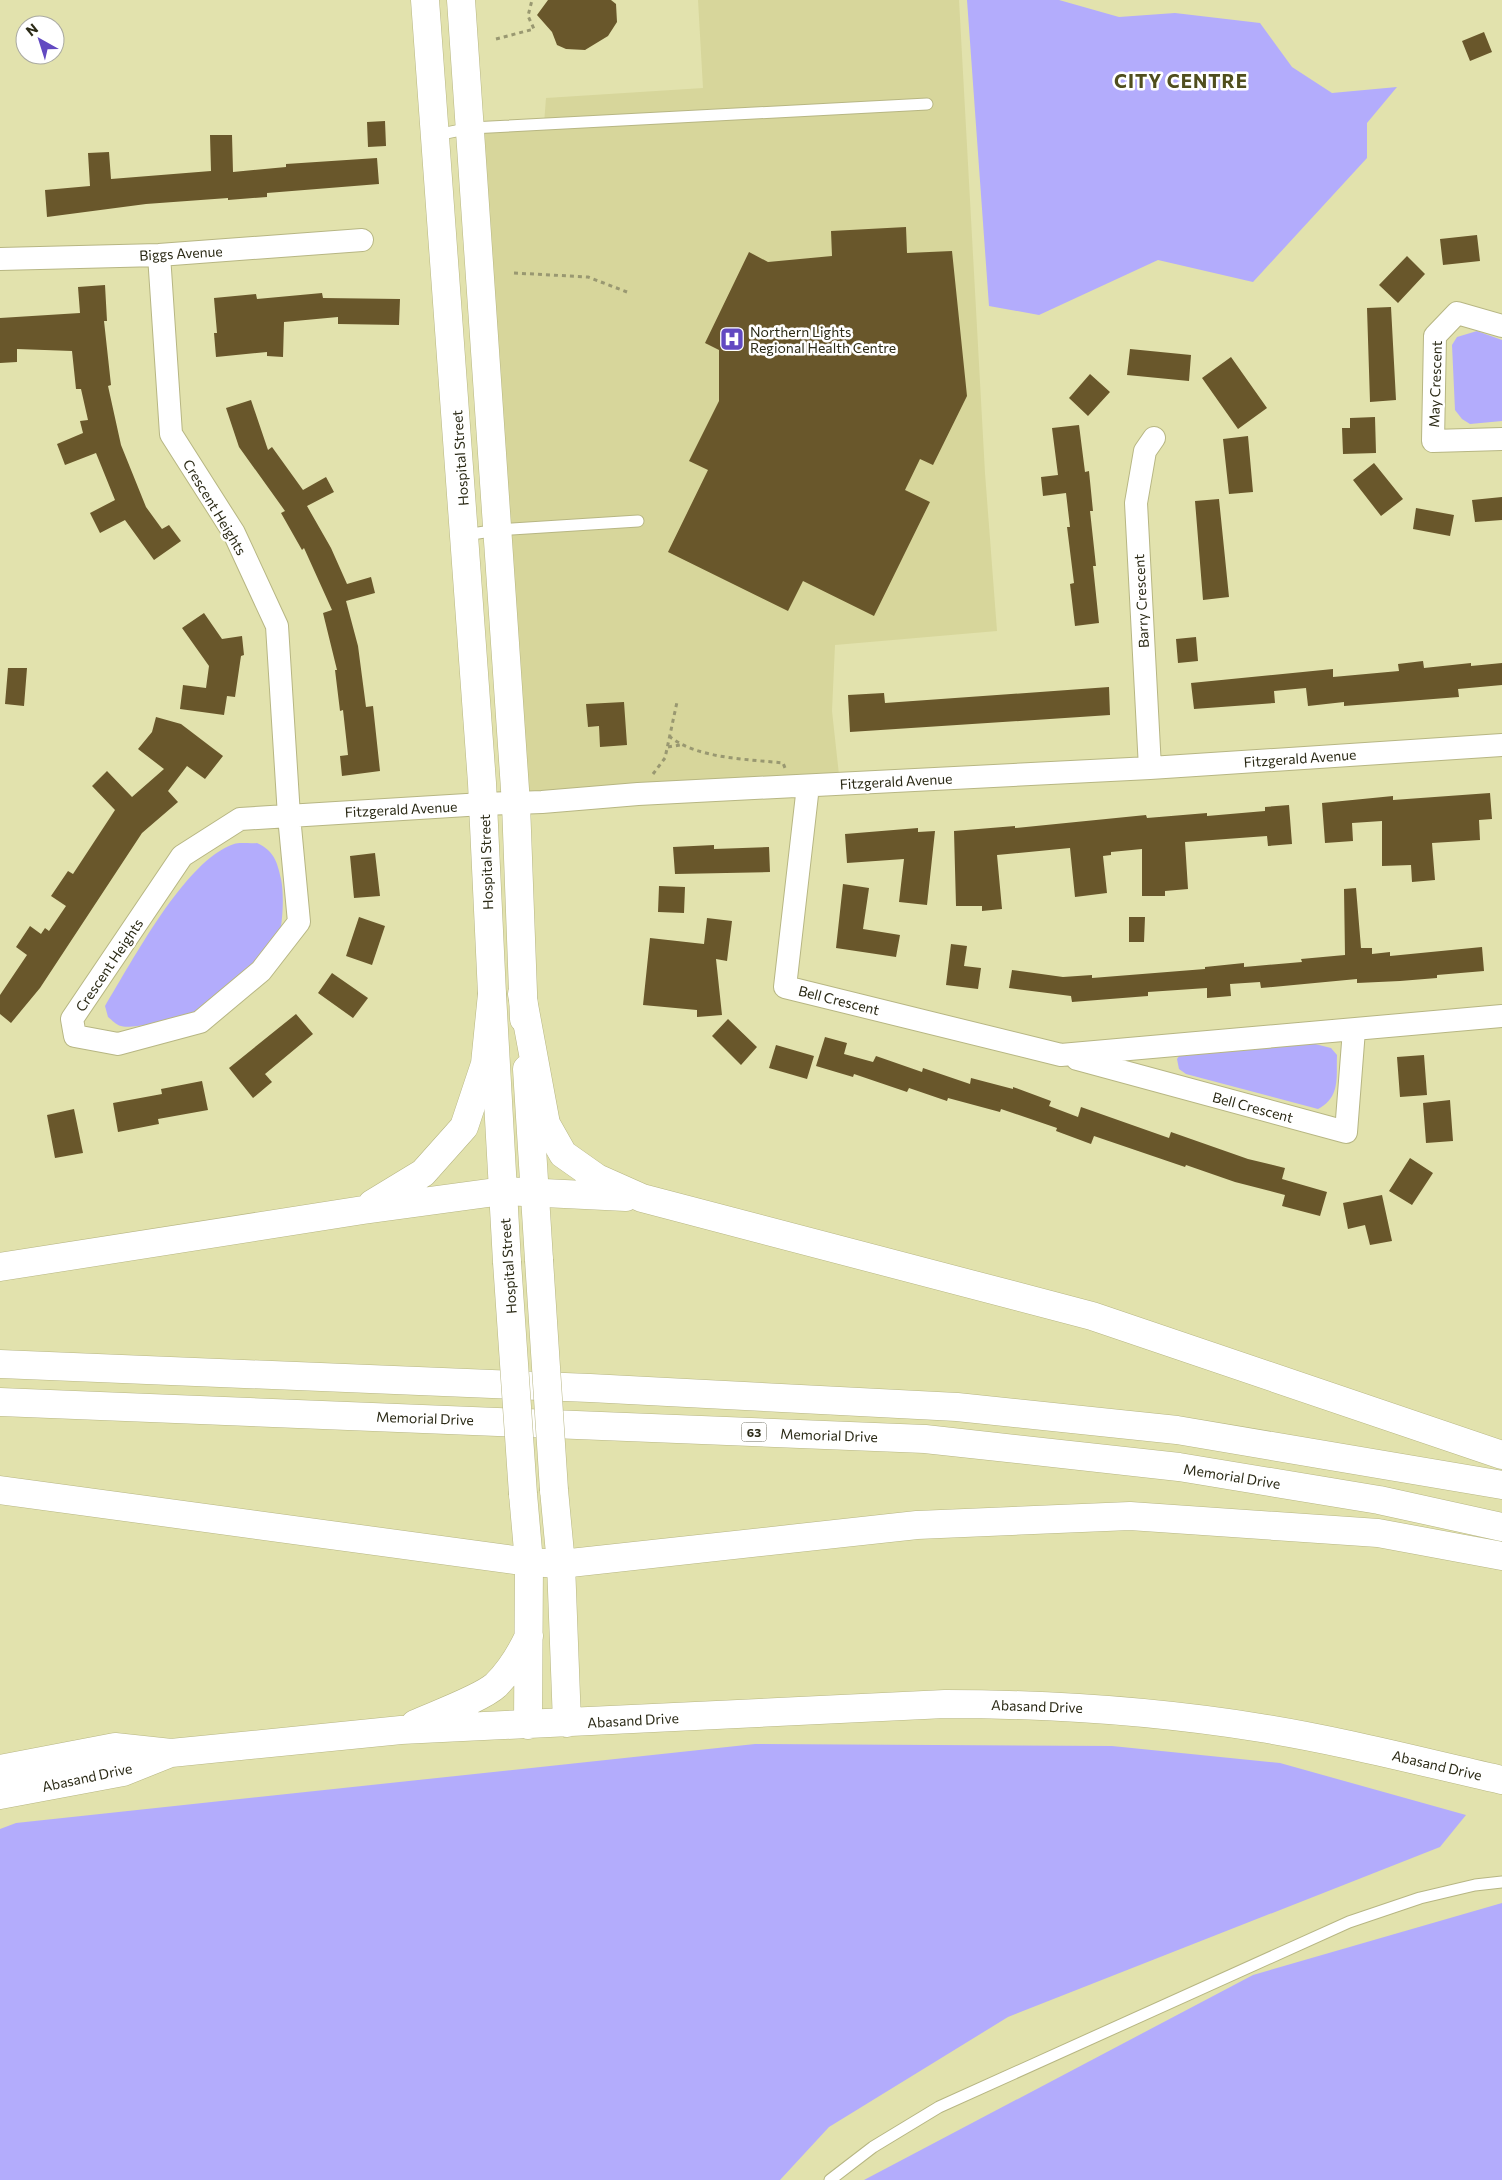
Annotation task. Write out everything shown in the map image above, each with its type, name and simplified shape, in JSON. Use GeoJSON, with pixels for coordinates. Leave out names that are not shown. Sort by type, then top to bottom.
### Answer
{"type":"FeatureCollection","features":[{"type":"Feature","properties":{"kind":"main road","name":"Hospital Street"},"geometry":{"type":"LineString","coordinates":[[425,0],[484,804],[492,994],[507,1262],[529,1562],[528,1725]]}},
{"type":"Feature","properties":{"kind":"main road"},"geometry":{"type":"LineString","coordinates":[[461,0],[516,804],[522,994],[554,1490],[561,1564]]}},
{"type":"Feature","properties":{"kind":"main road"},"geometry":{"type":"LineString","coordinates":[[363,1210],[423,1173],[464,1127],[485,1064],[492,994]]}},
{"type":"Feature","properties":{"kind":"main road"},"geometry":{"type":"LineString","coordinates":[[522,994],[546,1124],[563,1154],[596,1178],[642,1198],[1092,1316],[1502,1455]]}},
{"type":"Feature","properties":{"kind":"main road"},"geometry":{"type":"LineString","coordinates":[[0,1267],[363,1210],[503,1191],[642,1198]]}},
{"type":"Feature","properties":{"kind":"main road"},"geometry":{"type":"LineString","coordinates":[[0,1364],[590,1388],[957,1407],[1177,1430],[1502,1485]]}},
{"type":"Feature","properties":{"kind":"main road","name":"Memorial Drive"},"geometry":{"type":"LineString","coordinates":[[0,1402],[925,1439],[1179,1468],[1379,1500],[1502,1527]]}},
{"type":"Feature","properties":{"kind":"main road"},"geometry":{"type":"LineString","coordinates":[[0,1490],[529,1562],[561,1564],[917,1525],[1130,1516],[1378,1533],[1502,1556]]}},
{"type":"Feature","properties":{"kind":"main road","name":"Abasand Drive"},"geometry":{"type":"LineString","coordinates":[[561,1564],[566,1723]]}},
{"type":"Feature","properties":{"kind":"main road"},"geometry":{"type":"LineString","coordinates":[[401,1730],[467,1701],[495,1685],[521,1652],[528,1636]]}},
{"type":"Feature","properties":{"kind":"main road","name":"Abasand Drive"},"geometry":{"type":"LineString","coordinates":[[0,1769],[115,1747],[171,1753],[401,1730],[944,1704],[1028,1704],[1119,1710],[1262,1728],[1327,1740],[1502,1780]]}},
{"type":"Feature","properties":{"kind":"main road","name":"Abasand Drive"},"geometry":{"type":"LineString","coordinates":[[0,1796],[123,1772],[171,1753]]}},
{"type":"Feature","properties":{"kind":"street","name":"Biggs Avenue"},"geometry":{"type":"LineString","coordinates":[[0,259],[158,255],[362,240]]}},
{"type":"Feature","properties":{"kind":"street","name":"Crescent Heights"},"geometry":{"type":"LineString","coordinates":[[158,255],[171,434],[234,534],[277,626],[289,816],[299,922],[262,971],[200,1022],[118,1044],[74,1036],[72,1019],[182,856],[240,819],[289,816]]}},
{"type":"Feature","properties":{"kind":"street","name":"May Crescent"},"geometry":{"type":"LineString","coordinates":[[1502,326],[1457,313],[1435,336],[1432,441],[1502,439]]}},
{"type":"Feature","properties":{"kind":"street","name":"Barry Crescent"},"geometry":{"type":"LineString","coordinates":[[1150,768],[1136,503],[1145,451],[1154,438]]}},
{"type":"Feature","properties":{"kind":"street","name":"Fitzgerald Avenue"},"geometry":{"type":"LineString","coordinates":[[289,816],[484,804],[516,804],[638,794],[1150,768],[1502,746]]}},
{"type":"Feature","properties":{"kind":"street","name":"Bell Crescent"},"geometry":{"type":"LineString","coordinates":[[800,787],[785,987],[1061,1055],[1346,1132],[1354,1030]]}},
{"type":"Feature","properties":{"kind":"street","name":"Bell Crescent"},"geometry":{"type":"LineString","coordinates":[[1061,1055],[1502,1016]]}},
{"type":"Feature","properties":{"kind":"lane"},"geometry":{"type":"LineString","coordinates":[[436,135],[471,128],[927,104]]}},
{"type":"Feature","properties":{"kind":"lane"},"geometry":{"type":"LineString","coordinates":[[465,535],[498,530],[638,522]]}},
{"type":"Feature","properties":{"kind":"lane"},"geometry":{"type":"LineString","coordinates":[[830,2180],[873,2147],[939,2107],[1349,1922],[1420,1898],[1475,1885],[1502,1882]]}},
{"type":"Feature","properties":{"kind":"path"},"geometry":{"type":"LineString","coordinates":[[496,39],[534,29],[528,16],[532,0]]}},
{"type":"Feature","properties":{"kind":"path"},"geometry":{"type":"LineString","coordinates":[[514,274],[588,277],[627,292]]}},
{"type":"Feature","properties":{"kind":"path"},"geometry":{"type":"LineString","coordinates":[[638,794],[665,758],[677,702]]}},
{"type":"Feature","properties":{"kind":"path"},"geometry":{"type":"LineString","coordinates":[[669,736],[680,745]]}},
{"type":"Feature","properties":{"kind":"path"},"geometry":{"type":"LineString","coordinates":[[668,747],[680,745],[726,757],[783,763],[800,787]]}},
{"type":"Feature","properties":{"kind":"shaded area","name":"Northern Lights Regional Health Centre"},"geometry":{"type":"Polygon","coordinates":[[[698,0],[959,0],[985,473],[997,631],[835,645],[832,711],[840,784],[516,804],[471,128],[544,124],[546,98],[703,88],[698,0]]]}},
{"type":"Feature","properties":{"kind":"shaded area"},"geometry":{"type":"Polygon","coordinates":[[[967,0],[1059,0],[1119,17],[1175,13],[1260,23],[1292,67],[1332,93],[1397,87],[1367,123],[1367,158],[1253,282],[1158,260],[1039,315],[989,306],[967,0]]]}},
{"type":"Feature","properties":{"kind":"shaded area"},"geometry":{"type":"Polygon","coordinates":[[[1477,331],[1502,340],[1502,421],[1470,424],[1462,419],[1455,410],[1452,345],[1457,337],[1477,331]]]}},
{"type":"Feature","properties":{"kind":"shaded area"},"geometry":{"type":"Polygon","coordinates":[[[257,843],[267,849],[274,857],[281,879],[283,898],[282,920],[280,932],[276,939],[243,975],[217,999],[199,1012],[147,1025],[127,1027],[117,1025],[108,1017],[105,1006],[161,914],[197,870],[215,854],[234,844],[257,843]]]}},
{"type":"Feature","properties":{"kind":"shaded area"},"geometry":{"type":"Polygon","coordinates":[[[1311,1043],[1331,1048],[1337,1055],[1337,1079],[1334,1092],[1331,1099],[1318,1109],[1186,1074],[1179,1069],[1177,1059],[1181,1053],[1311,1043]]]}},
{"type":"Feature","properties":{"kind":"shaded area"},"geometry":{"type":"Polygon","coordinates":[[[755,1744],[1112,1746],[1280,1763],[1466,1815],[1440,1847],[1008,2017],[829,2127],[780,2180],[0,2180],[0,1829],[16,1823],[755,1744]]]}},
{"type":"Feature","properties":{"kind":"shaded area"},"geometry":{"type":"Polygon","coordinates":[[[1502,1903],[1502,2180],[864,2180],[1253,1975],[1502,1903]]]}},
{"type":"Feature","properties":{"kind":"building"},"geometry":{"type":"Polygon","coordinates":[[[548,0],[611,0],[616,4],[617,22],[608,36],[585,50],[566,49],[557,45],[552,32],[537,15],[548,0]]]}},
{"type":"Feature","properties":{"kind":"building"},"geometry":{"type":"Polygon","coordinates":[[[1484,32],[1492,52],[1470,61],[1462,41],[1484,32]]]}},
{"type":"Feature","properties":{"kind":"building"},"geometry":{"type":"Polygon","coordinates":[[[385,121],[386,146],[368,147],[367,122],[385,121]]]}},
{"type":"Feature","properties":{"kind":"building"},"geometry":{"type":"Polygon","coordinates":[[[210,135],[232,135],[233,172],[286,167],[286,164],[377,158],[379,184],[267,193],[267,197],[146,204],[47,217],[45,190],[90,186],[88,153],[109,152],[111,179],[211,171],[210,135]]]}},
{"type":"Feature","properties":{"kind":"building","name":"Northern Lights Regional Health Centre"},"geometry":{"type":"Polygon","coordinates":[[[906,227],[907,253],[952,251],[967,396],[933,465],[920,459],[905,490],[930,502],[874,616],[803,581],[788,611],[668,552],[708,470],[689,461],[719,401],[719,350],[705,343],[749,252],[768,262],[832,256],[831,231],[906,227]]]}},
{"type":"Feature","properties":{"kind":"building"},"geometry":{"type":"Polygon","coordinates":[[[1477,235],[1480,261],[1443,265],[1440,239],[1477,235]]]}},
{"type":"Feature","properties":{"kind":"building"},"geometry":{"type":"Polygon","coordinates":[[[1407,256],[1425,274],[1398,303],[1379,285],[1407,256]]]}},
{"type":"Feature","properties":{"kind":"building"},"geometry":{"type":"Polygon","coordinates":[[[105,285],[107,321],[104,321],[111,385],[108,386],[121,445],[146,507],[162,529],[169,525],[181,541],[154,560],[125,520],[100,533],[90,513],[115,500],[96,453],[65,465],[57,444],[83,433],[80,421],[88,420],[81,389],[76,389],[72,351],[17,349],[17,362],[0,363],[0,318],[80,313],[78,287],[105,285]]]}},
{"type":"Feature","properties":{"kind":"building"},"geometry":{"type":"Polygon","coordinates":[[[322,293],[323,298],[400,299],[399,325],[338,324],[338,317],[284,322],[283,357],[267,356],[267,352],[216,357],[214,333],[217,333],[214,298],[256,294],[257,299],[322,293]]]}},
{"type":"Feature","properties":{"kind":"building"},"geometry":{"type":"Polygon","coordinates":[[[1391,307],[1396,400],[1370,402],[1367,308],[1391,307]]]}},
{"type":"Feature","properties":{"kind":"building"},"geometry":{"type":"Polygon","coordinates":[[[1130,349],[1191,355],[1189,381],[1127,375],[1130,349]]]}},
{"type":"Feature","properties":{"kind":"building"},"geometry":{"type":"Polygon","coordinates":[[[1231,357],[1267,408],[1238,429],[1202,378],[1231,357]]]}},
{"type":"Feature","properties":{"kind":"building"},"geometry":{"type":"Polygon","coordinates":[[[1090,374],[1110,392],[1088,416],[1069,398],[1090,374]]]}},
{"type":"Feature","properties":{"kind":"building"},"geometry":{"type":"Polygon","coordinates":[[[251,400],[268,450],[272,447],[303,490],[326,477],[334,492],[307,506],[331,548],[347,584],[371,577],[375,593],[346,601],[358,646],[366,707],[373,706],[380,771],[342,776],[340,756],[348,755],[343,710],[340,711],[335,670],[337,670],[323,613],[332,610],[304,548],[302,550],[281,513],[285,511],[239,447],[226,408],[251,400]]]}},
{"type":"Feature","properties":{"kind":"building"},"geometry":{"type":"Polygon","coordinates":[[[1375,417],[1376,453],[1343,454],[1342,428],[1350,428],[1350,418],[1375,417]]]}},
{"type":"Feature","properties":{"kind":"building"},"geometry":{"type":"Polygon","coordinates":[[[1079,425],[1085,472],[1089,471],[1093,511],[1090,511],[1096,566],[1093,566],[1099,623],[1075,626],[1070,584],[1074,583],[1067,527],[1070,527],[1066,493],[1043,496],[1041,477],[1058,475],[1052,428],[1079,425]]]}},
{"type":"Feature","properties":{"kind":"building"},"geometry":{"type":"Polygon","coordinates":[[[1248,436],[1253,492],[1229,494],[1223,439],[1248,436]]]}},
{"type":"Feature","properties":{"kind":"building"},"geometry":{"type":"Polygon","coordinates":[[[1374,463],[1403,499],[1381,516],[1353,480],[1374,463]]]}},
{"type":"Feature","properties":{"kind":"building"},"geometry":{"type":"Polygon","coordinates":[[[1502,497],[1502,520],[1475,522],[1472,500],[1502,497]]]}},
{"type":"Feature","properties":{"kind":"building"},"geometry":{"type":"Polygon","coordinates":[[[1219,499],[1229,597],[1203,600],[1195,501],[1219,499]]]}},
{"type":"Feature","properties":{"kind":"building"},"geometry":{"type":"Polygon","coordinates":[[[1416,508],[1454,515],[1450,536],[1413,529],[1416,508]]]}},
{"type":"Feature","properties":{"kind":"building"},"geometry":{"type":"Polygon","coordinates":[[[204,613],[222,639],[242,636],[244,655],[241,656],[235,697],[227,696],[224,715],[180,709],[183,685],[206,688],[209,666],[182,628],[204,613]]]}},
{"type":"Feature","properties":{"kind":"building"},"geometry":{"type":"Polygon","coordinates":[[[1196,637],[1198,661],[1178,663],[1176,639],[1196,637]]]}},
{"type":"Feature","properties":{"kind":"building"},"geometry":{"type":"Polygon","coordinates":[[[1423,661],[1424,668],[1471,663],[1471,666],[1502,663],[1502,685],[1458,689],[1459,697],[1344,706],[1344,702],[1308,706],[1306,688],[1274,691],[1275,703],[1194,709],[1191,683],[1333,669],[1333,677],[1399,671],[1398,664],[1423,661]]]}},
{"type":"Feature","properties":{"kind":"building"},"geometry":{"type":"Polygon","coordinates":[[[8,668],[27,668],[24,706],[5,704],[8,668]]]}},
{"type":"Feature","properties":{"kind":"building"},"geometry":{"type":"Polygon","coordinates":[[[1109,687],[1110,715],[850,732],[848,695],[884,693],[885,703],[1109,687]]]}},
{"type":"Feature","properties":{"kind":"building"},"geometry":{"type":"Polygon","coordinates":[[[624,702],[627,745],[600,747],[599,726],[588,727],[586,704],[624,702]]]}},
{"type":"Feature","properties":{"kind":"building"},"geometry":{"type":"Polygon","coordinates":[[[156,717],[181,724],[223,756],[205,779],[187,766],[168,791],[178,802],[142,833],[40,988],[11,1023],[0,1014],[0,995],[27,955],[16,947],[30,926],[41,934],[45,928],[49,931],[66,906],[51,896],[68,871],[73,874],[115,810],[92,786],[107,771],[132,797],[164,769],[138,749],[152,732],[156,717]]]}},
{"type":"Feature","properties":{"kind":"building"},"geometry":{"type":"Polygon","coordinates":[[[1490,793],[1492,819],[1479,820],[1480,840],[1432,843],[1435,880],[1412,882],[1411,865],[1382,866],[1382,821],[1352,823],[1353,841],[1325,843],[1322,803],[1393,796],[1393,800],[1490,793]]]}},
{"type":"Feature","properties":{"kind":"building"},"geometry":{"type":"Polygon","coordinates":[[[1289,805],[1292,844],[1268,846],[1267,836],[1185,842],[1188,889],[1165,891],[1165,896],[1142,896],[1142,849],[1111,852],[1111,855],[1103,856],[1107,893],[1075,897],[1070,848],[997,855],[1002,909],[982,911],[982,906],[956,906],[954,831],[1015,826],[1015,828],[1146,815],[1147,818],[1207,813],[1207,816],[1265,811],[1265,807],[1289,805]]]}},
{"type":"Feature","properties":{"kind":"building"},"geometry":{"type":"Polygon","coordinates":[[[918,828],[918,832],[935,831],[927,905],[899,902],[904,859],[847,863],[845,834],[918,828]]]}},
{"type":"Feature","properties":{"kind":"building"},"geometry":{"type":"Polygon","coordinates":[[[714,845],[714,849],[769,847],[770,872],[675,874],[673,847],[714,845]]]}},
{"type":"Feature","properties":{"kind":"building"},"geometry":{"type":"Polygon","coordinates":[[[375,853],[380,896],[354,898],[350,856],[375,853]]]}},
{"type":"Feature","properties":{"kind":"building"},"geometry":{"type":"Polygon","coordinates":[[[843,884],[869,888],[863,929],[900,935],[896,957],[836,948],[843,884]]]}},
{"type":"Feature","properties":{"kind":"building"},"geometry":{"type":"Polygon","coordinates":[[[659,886],[685,887],[684,913],[658,912],[659,886]]]}},
{"type":"Feature","properties":{"kind":"building"},"geometry":{"type":"Polygon","coordinates":[[[1356,888],[1361,948],[1372,948],[1372,954],[1390,952],[1390,956],[1482,947],[1484,971],[1437,975],[1437,978],[1400,981],[1357,983],[1357,979],[1261,988],[1260,982],[1230,984],[1231,996],[1207,998],[1207,988],[1148,992],[1148,996],[1072,1002],[1071,996],[1009,988],[1012,970],[1063,977],[1092,975],[1092,978],[1205,969],[1205,967],[1244,963],[1244,967],[1302,962],[1301,959],[1345,955],[1344,889],[1356,888]]]}},
{"type":"Feature","properties":{"kind":"building"},"geometry":{"type":"Polygon","coordinates":[[[359,917],[385,926],[372,965],[346,956],[359,917]]]}},
{"type":"Feature","properties":{"kind":"building"},"geometry":{"type":"Polygon","coordinates":[[[1129,917],[1145,917],[1144,942],[1129,942],[1129,917]]]}},
{"type":"Feature","properties":{"kind":"building"},"geometry":{"type":"Polygon","coordinates":[[[707,918],[732,921],[727,961],[716,959],[722,1015],[697,1017],[697,1010],[643,1005],[650,938],[704,944],[707,918]]]}},
{"type":"Feature","properties":{"kind":"building"},"geometry":{"type":"Polygon","coordinates":[[[951,944],[967,946],[964,966],[981,968],[978,989],[946,985],[951,944]]]}},
{"type":"Feature","properties":{"kind":"building"},"geometry":{"type":"Polygon","coordinates":[[[332,973],[368,998],[353,1018],[318,993],[332,973]]]}},
{"type":"Feature","properties":{"kind":"building"},"geometry":{"type":"Polygon","coordinates":[[[296,1014],[313,1034],[265,1074],[272,1082],[253,1098],[229,1068],[296,1014]]]}},
{"type":"Feature","properties":{"kind":"building"},"geometry":{"type":"Polygon","coordinates":[[[728,1019],[757,1047],[741,1065],[712,1036],[728,1019]]]}},
{"type":"Feature","properties":{"kind":"building"},"geometry":{"type":"Polygon","coordinates":[[[825,1037],[847,1043],[844,1054],[873,1062],[876,1056],[922,1072],[923,1068],[970,1084],[971,1078],[1013,1089],[1013,1087],[1051,1101],[1049,1106],[1078,1117],[1081,1107],[1169,1138],[1171,1132],[1248,1159],[1285,1168],[1282,1179],[1327,1192],[1320,1216],[1282,1206],[1285,1195],[1235,1182],[1186,1165],[1185,1167],[1094,1136],[1091,1144],[1056,1131],[1057,1128],[1001,1109],[1000,1112],[948,1098],[947,1101],[909,1088],[907,1092],[854,1074],[853,1077],[816,1066],[825,1037]]]}},
{"type":"Feature","properties":{"kind":"building"},"geometry":{"type":"Polygon","coordinates":[[[776,1045],[814,1056],[807,1079],[769,1068],[776,1045]]]}},
{"type":"Feature","properties":{"kind":"building"},"geometry":{"type":"Polygon","coordinates":[[[1424,1055],[1427,1095],[1400,1097],[1397,1057],[1424,1055]]]}},
{"type":"Feature","properties":{"kind":"building"},"geometry":{"type":"Polygon","coordinates":[[[202,1081],[208,1110],[158,1119],[159,1124],[118,1132],[113,1103],[162,1094],[161,1089],[202,1081]]]}},
{"type":"Feature","properties":{"kind":"building"},"geometry":{"type":"Polygon","coordinates":[[[1450,1100],[1453,1141],[1426,1143],[1423,1103],[1450,1100]]]}},
{"type":"Feature","properties":{"kind":"building"},"geometry":{"type":"Polygon","coordinates":[[[74,1109],[83,1153],[55,1158],[47,1115],[74,1109]]]}},
{"type":"Feature","properties":{"kind":"building"},"geometry":{"type":"Polygon","coordinates":[[[1410,1158],[1433,1173],[1412,1205],[1389,1191],[1410,1158]]]}},
{"type":"Feature","properties":{"kind":"building"},"geometry":{"type":"Polygon","coordinates":[[[1382,1195],[1392,1241],[1370,1245],[1365,1225],[1348,1229],[1343,1203],[1382,1195]]]}},
{"type":"Feature","properties":{"kind":"place","name":"Northern Lights Regional Health Centre"},"geometry":{"type":"Point","coordinates":[732,339]}},
{"type":"Feature","properties":{"kind":"district","name":"CITY CENTRE"},"geometry":{"type":"Point","coordinates":[1181,80]}}]}
